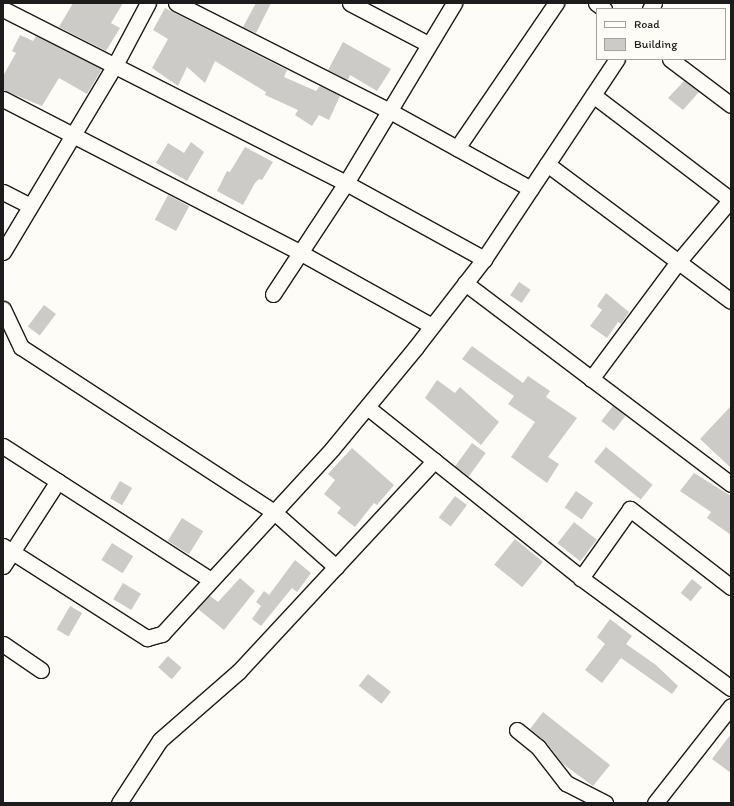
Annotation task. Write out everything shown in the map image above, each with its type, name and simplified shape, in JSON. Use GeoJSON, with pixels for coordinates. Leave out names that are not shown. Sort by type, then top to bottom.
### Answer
{"type":"FeatureCollection","features":[{"type":"Feature","properties":{"kind":"street"},"geometry":{"type":"LineString","coordinates":[[3,252],[29,205],[74,135],[115,65],[148,3]]}},
{"type":"Feature","properties":{"kind":"street"},"geometry":{"type":"LineString","coordinates":[[176,3],[388,110],[531,189]]}},
{"type":"Feature","properties":{"kind":"street"},"geometry":{"type":"LineString","coordinates":[[350,3],[428,44]]}},
{"type":"Feature","properties":{"kind":"street"},"geometry":{"type":"LineString","coordinates":[[273,294],[346,183],[388,110],[454,3]]}},
{"type":"Feature","properties":{"kind":"street"},"geometry":{"type":"LineString","coordinates":[[457,148],[556,3]]}},
{"type":"Feature","properties":{"kind":"street"},"geometry":{"type":"LineString","coordinates":[[3,9],[346,183],[484,260]]}},
{"type":"Feature","properties":{"kind":"street"},"geometry":{"type":"LineString","coordinates":[[8,549],[147,638],[162,634],[274,512],[367,407],[432,326],[484,260],[616,60]]}},
{"type":"Feature","properties":{"kind":"street"},"geometry":{"type":"LineString","coordinates":[[671,60],[731,105]]}},
{"type":"Feature","properties":{"kind":"street"},"geometry":{"type":"LineString","coordinates":[[591,379],[678,262],[731,200],[593,95]]}},
{"type":"Feature","properties":{"kind":"street"},"geometry":{"type":"LineString","coordinates":[[3,99],[300,253],[432,326]]}},
{"type":"Feature","properties":{"kind":"street"},"geometry":{"type":"LineString","coordinates":[[548,164],[731,301]]}},
{"type":"Feature","properties":{"kind":"street"},"geometry":{"type":"LineString","coordinates":[[3,192],[29,205]]}},
{"type":"Feature","properties":{"kind":"street"},"geometry":{"type":"LineString","coordinates":[[465,283],[731,484]]}},
{"type":"Feature","properties":{"kind":"street"},"geometry":{"type":"LineString","coordinates":[[3,309],[21,347],[274,512],[336,567]]}},
{"type":"Feature","properties":{"kind":"street"},"geometry":{"type":"LineString","coordinates":[[367,407],[581,578],[731,688]]}},
{"type":"Feature","properties":{"kind":"street"},"geometry":{"type":"LineString","coordinates":[[3,446],[211,580]]}},
{"type":"Feature","properties":{"kind":"street"},"geometry":{"type":"LineString","coordinates":[[119,803],[160,740],[239,672],[434,461]]}},
{"type":"Feature","properties":{"kind":"street"},"geometry":{"type":"LineString","coordinates":[[3,566],[8,549],[58,481]]}},
{"type":"Feature","properties":{"kind":"street"},"geometry":{"type":"LineString","coordinates":[[581,578],[630,509],[731,587]]}},
{"type":"Feature","properties":{"kind":"street"},"geometry":{"type":"LineString","coordinates":[[3,644],[41,670]]}},
{"type":"Feature","properties":{"kind":"street"},"geometry":{"type":"LineString","coordinates":[[655,803],[731,706]]}},
{"type":"Feature","properties":{"kind":"street"},"geometry":{"type":"LineString","coordinates":[[517,730],[538,747],[566,783],[605,803]]}},
{"type":"Feature","properties":{"kind":"building"},"geometry":{"type":"Polygon","coordinates":[[[73,3],[123,3],[111,23],[120,28],[106,51],[59,27],[73,3]]]}},
{"type":"Feature","properties":{"kind":"building"},"geometry":{"type":"Polygon","coordinates":[[[256,3],[271,3],[256,33],[243,27],[256,3]]]}},
{"type":"Feature","properties":{"kind":"building"},"geometry":{"type":"Polygon","coordinates":[[[165,8],[287,70],[284,77],[316,91],[320,86],[340,96],[329,120],[319,115],[312,126],[295,115],[298,110],[265,95],[266,92],[215,61],[205,83],[187,67],[178,86],[152,68],[168,39],[153,30],[165,8]]]}},
{"type":"Feature","properties":{"kind":"building"},"geometry":{"type":"Polygon","coordinates":[[[20,35],[33,41],[36,36],[102,69],[87,94],[59,78],[42,106],[3,90],[3,76],[16,53],[12,51],[20,35]]]}},
{"type":"Feature","properties":{"kind":"building"},"geometry":{"type":"Polygon","coordinates":[[[343,42],[391,69],[377,91],[350,75],[348,80],[328,70],[343,42]]]}},
{"type":"Feature","properties":{"kind":"building"},"geometry":{"type":"Polygon","coordinates":[[[684,81],[699,92],[683,110],[668,98],[684,81]]]}},
{"type":"Feature","properties":{"kind":"building"},"geometry":{"type":"Polygon","coordinates":[[[191,142],[204,152],[187,181],[156,163],[168,143],[184,153],[191,142]]]}},
{"type":"Feature","properties":{"kind":"building"},"geometry":{"type":"Polygon","coordinates":[[[245,147],[273,162],[262,180],[259,179],[255,183],[243,205],[217,191],[227,171],[230,172],[245,147]]]}},
{"type":"Feature","properties":{"kind":"building"},"geometry":{"type":"Polygon","coordinates":[[[168,195],[189,206],[176,231],[155,220],[168,195]]]}},
{"type":"Feature","properties":{"kind":"building"},"geometry":{"type":"Polygon","coordinates":[[[519,282],[531,290],[522,303],[510,295],[519,282]]]}},
{"type":"Feature","properties":{"kind":"building"},"geometry":{"type":"Polygon","coordinates":[[[606,293],[629,312],[621,324],[618,322],[607,338],[590,326],[602,310],[597,306],[606,293]]]}},
{"type":"Feature","properties":{"kind":"building"},"geometry":{"type":"Polygon","coordinates":[[[44,305],[56,314],[40,336],[28,327],[44,305]]]}},
{"type":"Feature","properties":{"kind":"building"},"geometry":{"type":"Polygon","coordinates":[[[472,346],[523,383],[528,376],[550,391],[546,397],[577,418],[548,457],[559,464],[547,483],[511,457],[535,422],[508,404],[514,396],[462,359],[472,346]]]}},
{"type":"Feature","properties":{"kind":"building"},"geometry":{"type":"Polygon","coordinates":[[[437,380],[455,393],[460,387],[499,422],[481,445],[425,398],[437,380]]]}},
{"type":"Feature","properties":{"kind":"building"},"geometry":{"type":"Polygon","coordinates":[[[613,406],[626,416],[614,431],[601,421],[613,406]]]}},
{"type":"Feature","properties":{"kind":"building"},"geometry":{"type":"Polygon","coordinates":[[[731,406],[731,468],[700,439],[731,406]]]}},
{"type":"Feature","properties":{"kind":"building"},"geometry":{"type":"Polygon","coordinates":[[[472,443],[486,453],[469,476],[455,466],[472,443]]]}},
{"type":"Feature","properties":{"kind":"building"},"geometry":{"type":"Polygon","coordinates":[[[606,447],[653,485],[641,500],[594,462],[606,447]]]}},
{"type":"Feature","properties":{"kind":"building"},"geometry":{"type":"Polygon","coordinates":[[[352,448],[394,485],[377,505],[374,503],[355,527],[337,513],[341,508],[324,494],[335,480],[328,474],[352,448]]]}},
{"type":"Feature","properties":{"kind":"building"},"geometry":{"type":"Polygon","coordinates":[[[694,473],[731,496],[731,535],[707,518],[711,512],[680,491],[694,473]]]}},
{"type":"Feature","properties":{"kind":"building"},"geometry":{"type":"Polygon","coordinates":[[[120,481],[132,488],[122,505],[110,498],[120,481]]]}},
{"type":"Feature","properties":{"kind":"building"},"geometry":{"type":"Polygon","coordinates":[[[576,491],[593,503],[582,519],[565,507],[576,491]]]}},
{"type":"Feature","properties":{"kind":"building"},"geometry":{"type":"Polygon","coordinates":[[[455,496],[467,505],[451,527],[439,518],[455,496]]]}},
{"type":"Feature","properties":{"kind":"building"},"geometry":{"type":"Polygon","coordinates":[[[182,518],[203,531],[189,554],[168,541],[182,518]]]}},
{"type":"Feature","properties":{"kind":"building"},"geometry":{"type":"Polygon","coordinates":[[[574,522],[597,540],[580,561],[557,543],[574,522]]]}},
{"type":"Feature","properties":{"kind":"building"},"geometry":{"type":"Polygon","coordinates":[[[515,539],[543,562],[522,587],[494,565],[515,539]]]}},
{"type":"Feature","properties":{"kind":"building"},"geometry":{"type":"Polygon","coordinates":[[[112,543],[133,556],[123,573],[101,560],[112,543]]]}},
{"type":"Feature","properties":{"kind":"building"},"geometry":{"type":"Polygon","coordinates":[[[295,560],[311,573],[297,592],[292,588],[261,626],[252,619],[261,606],[256,602],[264,591],[269,595],[295,560]]]}},
{"type":"Feature","properties":{"kind":"building"},"geometry":{"type":"Polygon","coordinates":[[[240,578],[255,591],[224,630],[198,609],[210,596],[218,602],[240,578]]]}},
{"type":"Feature","properties":{"kind":"building"},"geometry":{"type":"Polygon","coordinates":[[[692,579],[702,587],[691,601],[681,593],[692,579]]]}},
{"type":"Feature","properties":{"kind":"building"},"geometry":{"type":"Polygon","coordinates":[[[123,583],[141,594],[131,610],[113,599],[123,583]]]}},
{"type":"Feature","properties":{"kind":"building"},"geometry":{"type":"Polygon","coordinates":[[[70,606],[82,613],[69,636],[57,629],[70,606]]]}},
{"type":"Feature","properties":{"kind":"building"},"geometry":{"type":"Polygon","coordinates":[[[610,619],[632,636],[626,644],[656,665],[678,686],[672,694],[621,658],[602,683],[585,670],[605,644],[597,637],[610,619]]]}},
{"type":"Feature","properties":{"kind":"building"},"geometry":{"type":"Polygon","coordinates":[[[168,656],[182,668],[172,679],[158,667],[168,656]]]}},
{"type":"Feature","properties":{"kind":"building"},"geometry":{"type":"Polygon","coordinates":[[[368,674],[391,692],[382,704],[359,686],[368,674]]]}},
{"type":"Feature","properties":{"kind":"building"},"geometry":{"type":"Polygon","coordinates":[[[543,712],[610,765],[593,786],[563,764],[545,741],[530,729],[543,712]]]}},
{"type":"Feature","properties":{"kind":"building"},"geometry":{"type":"Polygon","coordinates":[[[731,734],[731,773],[712,759],[731,734]]]}}]}
